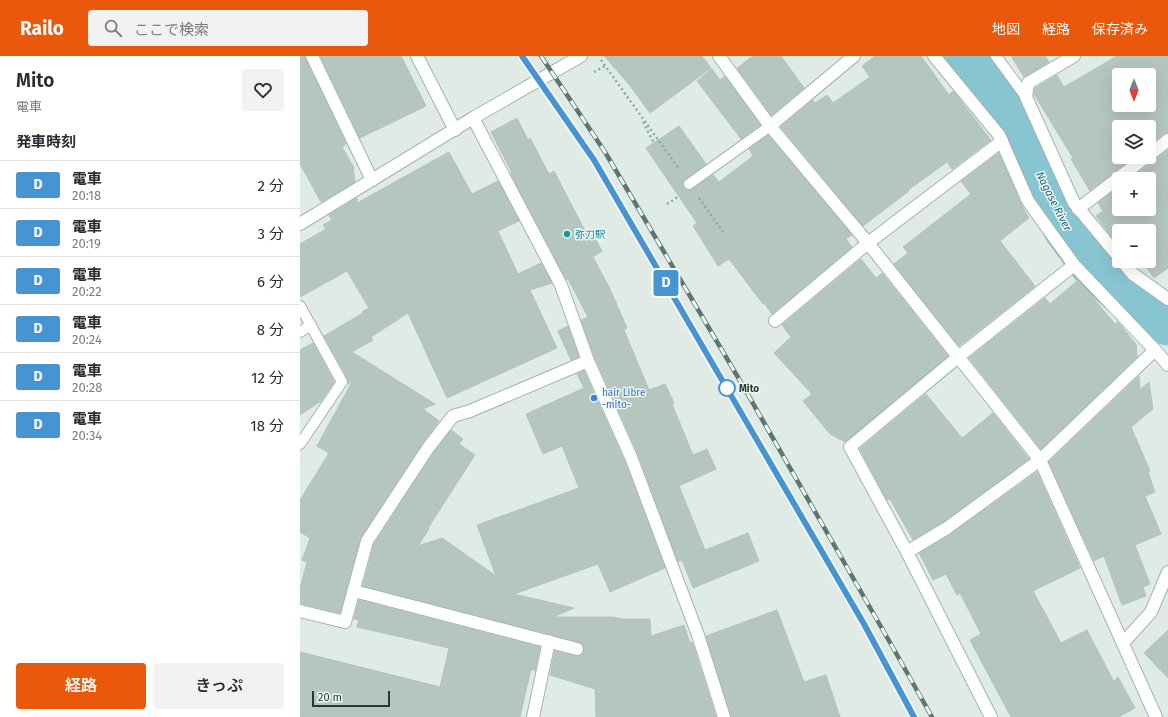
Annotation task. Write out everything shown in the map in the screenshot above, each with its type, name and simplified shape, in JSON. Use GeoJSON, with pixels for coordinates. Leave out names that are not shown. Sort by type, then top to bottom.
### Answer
{"type":"FeatureCollection","features":[{"type":"Feature","properties":{"kind":"street"},"geometry":{"type":"LineString","coordinates":[[312,56],[372,180]]}},
{"type":"Feature","properties":{"kind":"street"},"geometry":{"type":"LineString","coordinates":[[418,56],[455,130]]}},
{"type":"Feature","properties":{"kind":"street"},"geometry":{"type":"LineString","coordinates":[[300,224],[455,130],[472,118],[581,56]]}},
{"type":"Feature","properties":{"kind":"street"},"geometry":{"type":"LineString","coordinates":[[718,56],[770,126],[868,243],[1040,460],[1123,643],[1152,716]]}},
{"type":"Feature","properties":{"kind":"street"},"geometry":{"type":"LineString","coordinates":[[770,126],[854,56]]}},
{"type":"Feature","properties":{"kind":"street"},"geometry":{"type":"LineString","coordinates":[[934,56],[999,135],[1028,201],[1074,265],[1168,365]]}},
{"type":"Feature","properties":{"kind":"street"},"geometry":{"type":"LineString","coordinates":[[1074,56],[1028,83],[1026,97],[1074,203],[1112,249]]}},
{"type":"Feature","properties":{"kind":"street"},"geometry":{"type":"LineString","coordinates":[[472,118],[561,285],[588,361],[631,457],[698,635],[724,717]]}},
{"type":"Feature","properties":{"kind":"street"},"geometry":{"type":"LineString","coordinates":[[1156,149],[1168,140]]}},
{"type":"Feature","properties":{"kind":"street"},"geometry":{"type":"LineString","coordinates":[[775,321],[868,243],[1002,141]]}},
{"type":"Feature","properties":{"kind":"street"},"geometry":{"type":"LineString","coordinates":[[1078,209],[1137,164]]}},
{"type":"Feature","properties":{"kind":"street"},"geometry":{"type":"LineString","coordinates":[[991,717],[907,552],[850,446],[958,357],[1074,265]]}},
{"type":"Feature","properties":{"kind":"street"},"geometry":{"type":"LineString","coordinates":[[1128,268],[1133,274],[1168,299]]}},
{"type":"Feature","properties":{"kind":"street"},"geometry":{"type":"LineString","coordinates":[[907,552],[947,528],[1040,460],[1155,350]]}},
{"type":"Feature","properties":{"kind":"street"},"geometry":{"type":"LineString","coordinates":[[300,611],[346,622],[367,541],[428,448],[453,416],[470,411],[588,361]]}},
{"type":"Feature","properties":{"kind":"street"},"geometry":{"type":"LineString","coordinates":[[1123,643],[1151,612],[1168,572]]}},
{"type":"Feature","properties":{"kind":"street"},"geometry":{"type":"LineString","coordinates":[[354,591],[577,649]]}},
{"type":"Feature","properties":{"kind":"street"},"geometry":{"type":"LineString","coordinates":[[533,717],[549,641]]}},
{"type":"Feature","properties":{"kind":"lane"},"geometry":{"type":"LineString","coordinates":[[996,56],[1026,97]]}},
{"type":"Feature","properties":{"kind":"lane"},"geometry":{"type":"LineString","coordinates":[[689,184],[770,126]]}},
{"type":"Feature","properties":{"kind":"lane"},"geometry":{"type":"LineString","coordinates":[[300,306],[342,382],[300,444]]}},
{"type":"Feature","properties":{"kind":"lane"},"geometry":{"type":"LineString","coordinates":[[300,332],[311,325]]}},
{"type":"Feature","properties":{"kind":"path"},"geometry":{"type":"LineString","coordinates":[[598,56],[641,118],[658,138],[723,232]]}},
{"type":"Feature","properties":{"kind":"path"},"geometry":{"type":"LineString","coordinates":[[641,118],[654,143]]}},
{"type":"Feature","properties":{"kind":"path"},"geometry":{"type":"LineString","coordinates":[[667,204],[680,196]]}},
{"type":"Feature","properties":{"kind":"building"},"geometry":{"type":"Polygon","coordinates":[[[300,56],[305,56],[346,144],[342,147],[353,166],[355,182],[321,202],[300,164],[300,56]]]}},
{"type":"Feature","properties":{"kind":"building"},"geometry":{"type":"Polygon","coordinates":[[[320,56],[401,56],[426,106],[360,138],[320,56]]]}},
{"type":"Feature","properties":{"kind":"building"},"geometry":{"type":"Polygon","coordinates":[[[604,56],[702,56],[711,68],[650,113],[628,83],[604,56]]]}},
{"type":"Feature","properties":{"kind":"building"},"geometry":{"type":"Polygon","coordinates":[[[753,56],[781,56],[804,88],[771,115],[737,68],[753,56]]]}},
{"type":"Feature","properties":{"kind":"building"},"geometry":{"type":"Polygon","coordinates":[[[875,56],[921,56],[949,95],[953,91],[991,140],[952,169],[947,162],[908,190],[909,191],[863,226],[781,127],[813,100],[815,103],[827,95],[833,103],[870,77],[862,66],[875,56]]]}},
{"type":"Feature","properties":{"kind":"building"},"geometry":{"type":"Polygon","coordinates":[[[1011,56],[1045,56],[1049,62],[1024,77],[1011,56]]]}},
{"type":"Feature","properties":{"kind":"building"},"geometry":{"type":"Polygon","coordinates":[[[1117,56],[1168,56],[1168,133],[1163,134],[1156,140],[1156,120],[1112,120],[1112,164],[1125,164],[1115,172],[1112,172],[1112,174],[1090,191],[1071,159],[1073,158],[1034,94],[1035,88],[1057,75],[1064,87],[1117,56]]]}},
{"type":"Feature","properties":{"kind":"building"},"geometry":{"type":"Polygon","coordinates":[[[712,69],[720,80],[725,76],[760,125],[741,139],[697,81],[712,69]]]}},
{"type":"Feature","properties":{"kind":"building"},"geometry":{"type":"Polygon","coordinates":[[[517,118],[528,140],[530,138],[549,174],[554,171],[584,229],[596,240],[602,251],[593,257],[610,289],[627,328],[624,330],[649,390],[665,384],[674,403],[672,404],[693,455],[707,449],[716,469],[679,486],[705,550],[748,533],[759,561],[693,588],[682,560],[678,562],[638,454],[595,358],[581,320],[588,317],[568,279],[566,279],[511,175],[511,171],[491,132],[517,118]]]}},
{"type":"Feature","properties":{"kind":"building"},"geometry":{"type":"Polygon","coordinates":[[[679,126],[706,164],[683,181],[683,185],[686,190],[692,189],[713,175],[719,182],[753,156],[749,149],[768,135],[852,235],[846,239],[852,247],[772,314],[729,259],[718,266],[693,226],[697,223],[646,148],[679,126]]]}},
{"type":"Feature","properties":{"kind":"building"},"geometry":{"type":"Polygon","coordinates":[[[1168,150],[1168,268],[1154,278],[1147,268],[1156,268],[1156,224],[1112,224],[1112,237],[1096,216],[1103,211],[1098,203],[1112,192],[1112,216],[1156,216],[1156,172],[1139,172],[1150,164],[1156,164],[1156,159],[1168,150]]]}},
{"type":"Feature","properties":{"kind":"building"},"geometry":{"type":"Polygon","coordinates":[[[449,152],[472,194],[498,181],[519,221],[498,231],[518,274],[541,263],[552,283],[530,290],[557,348],[447,398],[408,313],[371,337],[373,340],[352,352],[435,404],[423,409],[439,421],[422,444],[361,537],[340,613],[300,603],[300,588],[307,562],[302,560],[310,538],[300,532],[300,500],[329,453],[317,446],[353,380],[348,384],[348,379],[324,336],[369,308],[347,271],[300,297],[300,244],[326,229],[323,225],[332,220],[329,215],[357,198],[357,203],[449,152]]]}},
{"type":"Feature","properties":{"kind":"building"},"geometry":{"type":"Polygon","coordinates":[[[999,153],[1021,204],[1029,218],[1000,241],[1035,286],[959,346],[894,264],[908,253],[903,247],[971,194],[961,181],[999,153]]]}},
{"type":"Feature","properties":{"kind":"building"},"geometry":{"type":"Polygon","coordinates":[[[861,259],[876,278],[882,273],[948,356],[845,442],[830,434],[803,401],[812,394],[774,353],[791,337],[782,325],[861,259]]]}},
{"type":"Feature","properties":{"kind":"building"},"geometry":{"type":"Polygon","coordinates":[[[1078,280],[1115,324],[1118,322],[1136,344],[1137,357],[1041,449],[969,358],[1045,298],[1050,304],[1078,280]]]}},
{"type":"Feature","properties":{"kind":"building"},"geometry":{"type":"Polygon","coordinates":[[[568,326],[579,357],[571,360],[558,331],[568,326]]]}},
{"type":"Feature","properties":{"kind":"building"},"geometry":{"type":"Polygon","coordinates":[[[313,343],[334,382],[321,401],[300,415],[300,350],[313,343]]]}},
{"type":"Feature","properties":{"kind":"building"},"geometry":{"type":"Polygon","coordinates":[[[584,371],[624,460],[665,568],[610,592],[598,564],[514,594],[574,608],[553,617],[613,617],[622,619],[650,619],[651,636],[684,625],[690,643],[692,642],[716,717],[596,717],[595,689],[550,675],[555,651],[579,656],[584,650],[584,647],[579,642],[363,586],[374,544],[434,452],[451,430],[463,439],[459,444],[475,455],[418,546],[442,538],[496,576],[477,525],[579,488],[562,446],[543,454],[526,414],[584,388],[577,374],[584,371]]]}},
{"type":"Feature","properties":{"kind":"building"},"geometry":{"type":"Polygon","coordinates":[[[1139,376],[1140,390],[1149,382],[1153,409],[1131,427],[1150,471],[1148,472],[1155,492],[1145,496],[1161,534],[1135,545],[1150,584],[1143,587],[1146,596],[1122,605],[1104,556],[1094,561],[1049,462],[1139,376]]]}},
{"type":"Feature","properties":{"kind":"building"},"geometry":{"type":"Polygon","coordinates":[[[926,394],[962,438],[993,413],[1029,459],[943,522],[913,540],[890,499],[887,500],[860,449],[926,394]]]}},
{"type":"Feature","properties":{"kind":"building"},"geometry":{"type":"Polygon","coordinates":[[[1037,472],[1080,568],[1033,591],[1061,643],[1087,630],[1114,682],[1118,677],[1135,708],[1119,717],[1011,717],[970,640],[981,634],[960,593],[957,595],[946,574],[933,580],[919,553],[951,534],[1037,472]]]}},
{"type":"Feature","properties":{"kind":"building"},"geometry":{"type":"Polygon","coordinates":[[[359,600],[540,647],[535,671],[531,669],[520,717],[300,717],[300,652],[440,687],[449,648],[357,627],[359,620],[354,619],[359,600]]]}},
{"type":"Feature","properties":{"kind":"building"},"geometry":{"type":"Polygon","coordinates":[[[777,610],[804,682],[826,675],[840,717],[731,717],[706,636],[777,610]]]}},
{"type":"Feature","properties":{"kind":"building"},"geometry":{"type":"Polygon","coordinates":[[[1168,630],[1168,678],[1144,653],[1168,630]]]}},
{"type":"Feature","properties":{"kind":"waterway","name":"Nagase River"},"geometry":{"type":"LineString","coordinates":[[965,56],[991,85],[1029,153],[1067,229],[1096,268],[1138,306],[1168,322]]}},
{"type":"Feature","properties":{"kind":"railway"},"geometry":{"type":"LineString","coordinates":[[522,56],[593,160],[872,637],[914,717]]}},
{"type":"Feature","properties":{"kind":"railway"},"geometry":{"type":"LineString","coordinates":[[541,56],[605,152],[739,379],[932,717]]}},
{"type":"Feature","properties":{"kind":"train","name":"D"},"geometry":{"type":"LineString","coordinates":[[522,56],[594,160],[872,637],[914,717]]}},
{"type":"Feature","properties":{"kind":"place","name":"弥刀駅"},"geometry":{"type":"Point","coordinates":[567,234]}},
{"type":"Feature","properties":{"kind":"place","name":"Mito"},"geometry":{"type":"Point","coordinates":[727,388]}},
{"type":"Feature","properties":{"kind":"place","name":"hair Libre -mito-"},"geometry":{"type":"Point","coordinates":[594,398]}}]}
